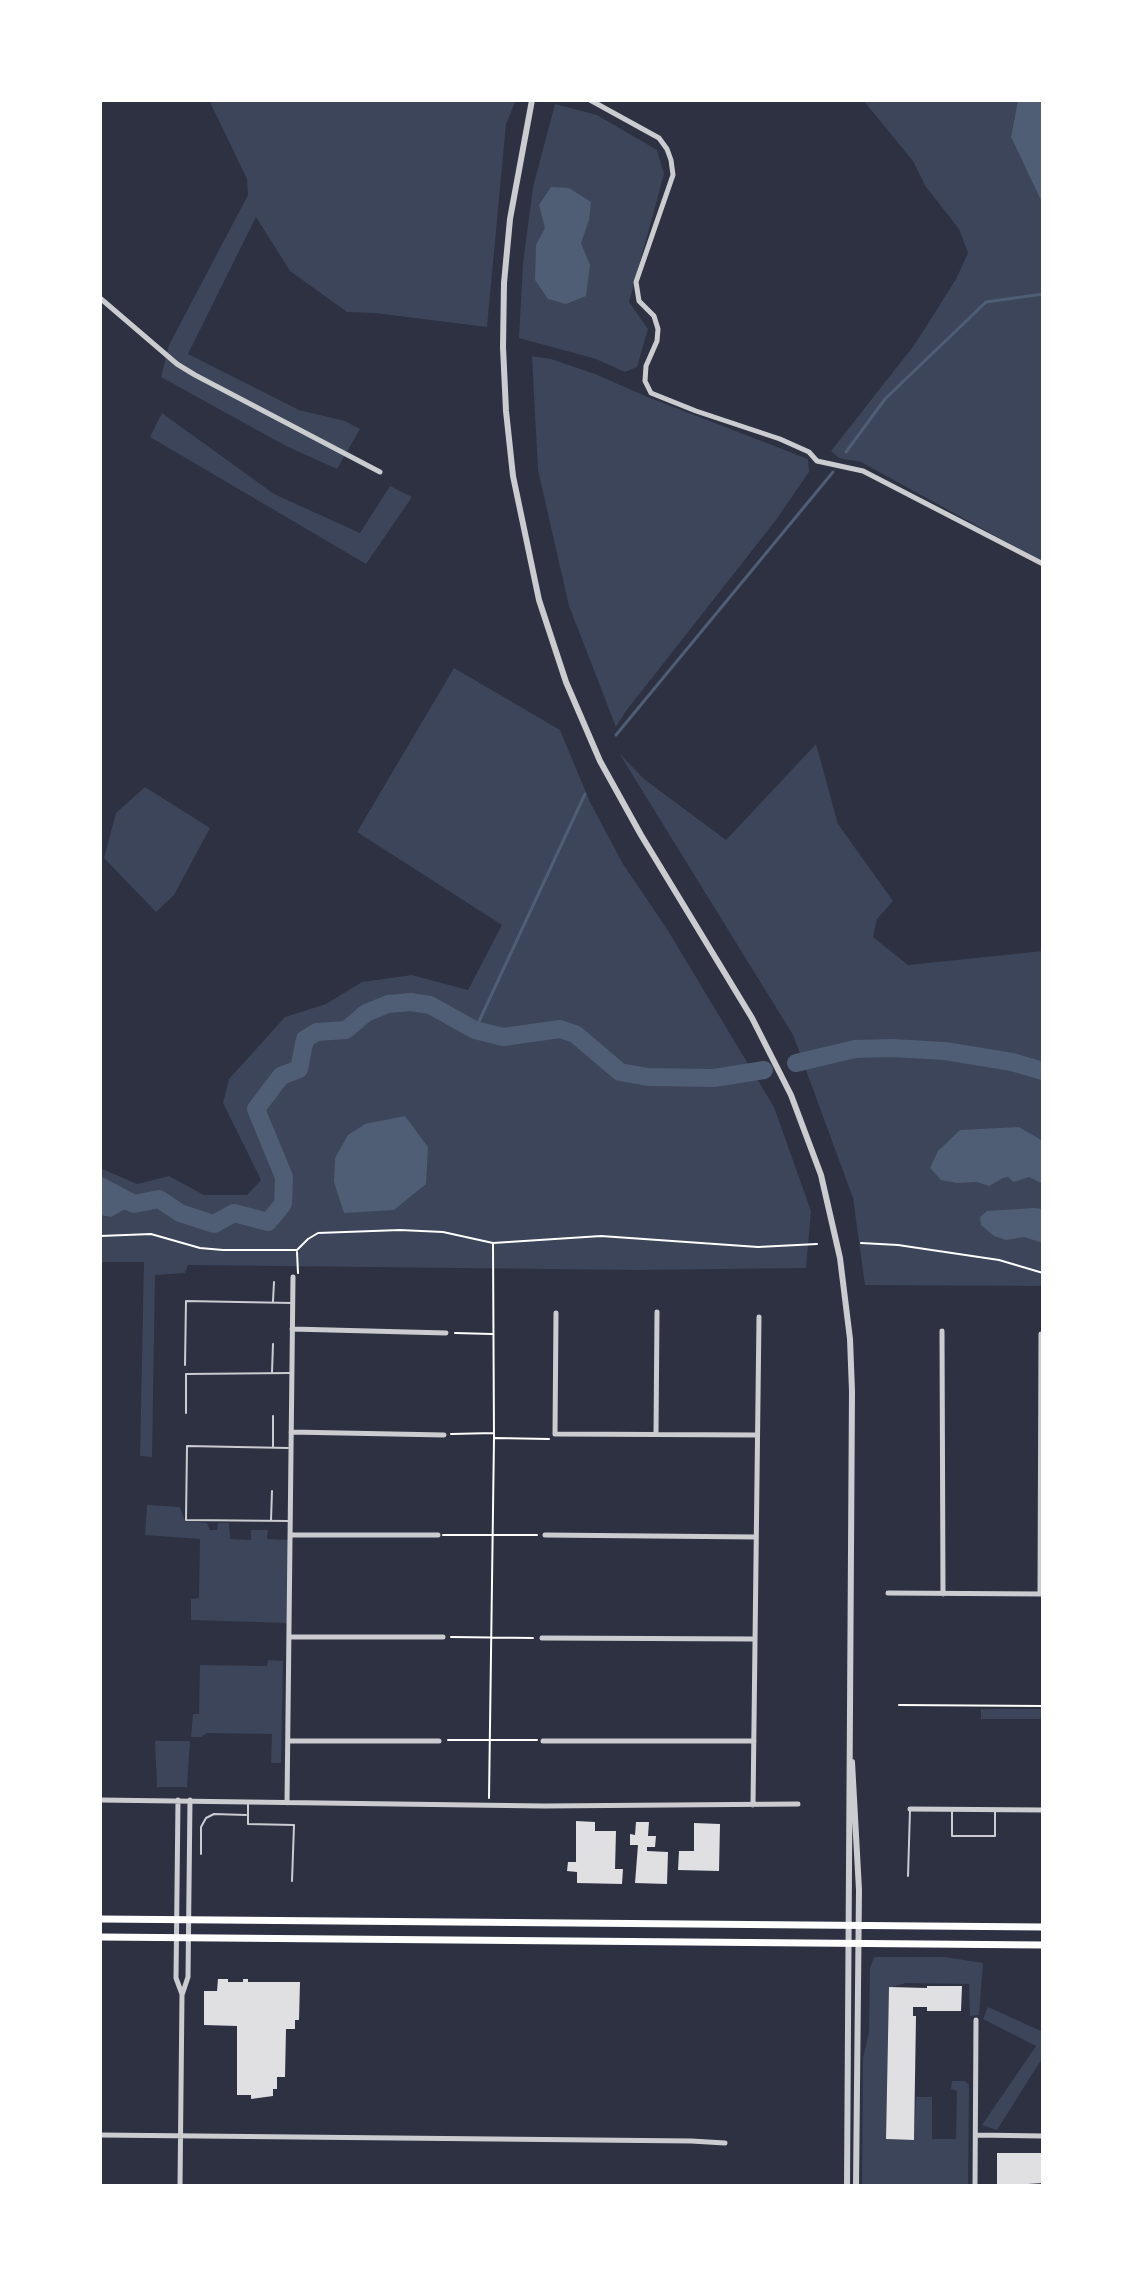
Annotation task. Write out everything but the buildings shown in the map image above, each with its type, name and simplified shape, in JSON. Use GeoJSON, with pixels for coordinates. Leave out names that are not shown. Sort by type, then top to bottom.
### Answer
{"type":"FeatureCollection","features":[{"type":"Feature","properties":{"kind":"main road"},"geometry":{"type":"LineString","coordinates":[[100,1919],[1043,1927]]}},
{"type":"Feature","properties":{"kind":"main road"},"geometry":{"type":"LineString","coordinates":[[100,1937],[1043,1945]]}},
{"type":"Feature","properties":{"kind":"street"},"geometry":{"type":"LineString","coordinates":[[532,100],[513,198],[503,305],[506,411],[520,517],[546,621],[566,682],[591,741],[635,826],[763,1037],[799,1114],[828,1201],[840,1258],[850,1339],[847,2186]]}},
{"type":"Feature","properties":{"kind":"street"},"geometry":{"type":"LineString","coordinates":[[590,100],[659,138],[671,160],[673,175],[635,292],[639,301],[654,316],[658,329],[657,341],[646,366],[645,381],[651,393],[780,439],[809,452],[817,461],[863,471],[1043,564]]}},
{"type":"Feature","properties":{"kind":"street"},"geometry":{"type":"LineString","coordinates":[[100,298],[186,370],[380,472]]}},
{"type":"Feature","properties":{"kind":"street"},"geometry":{"type":"LineString","coordinates":[[287,1803],[293,1277]]}},
{"type":"Feature","properties":{"kind":"street"},"geometry":{"type":"LineString","coordinates":[[656,1434],[657,1312]]}},
{"type":"Feature","properties":{"kind":"street"},"geometry":{"type":"LineString","coordinates":[[556,1313],[555,1434],[757,1435]]}},
{"type":"Feature","properties":{"kind":"street"},"geometry":{"type":"LineString","coordinates":[[753,1805],[759,1317]]}},
{"type":"Feature","properties":{"kind":"street"},"geometry":{"type":"LineString","coordinates":[[292,1329],[446,1333]]}},
{"type":"Feature","properties":{"kind":"street"},"geometry":{"type":"LineString","coordinates":[[942,1331],[943,1594]]}},
{"type":"Feature","properties":{"kind":"street"},"geometry":{"type":"LineString","coordinates":[[888,1593],[1041,1594],[1041,1334]]}},
{"type":"Feature","properties":{"kind":"street"},"geometry":{"type":"LineString","coordinates":[[291,1432],[444,1435]]}},
{"type":"Feature","properties":{"kind":"street"},"geometry":{"type":"LineString","coordinates":[[290,1535],[438,1535]]}},
{"type":"Feature","properties":{"kind":"street"},"geometry":{"type":"LineString","coordinates":[[545,1535],[756,1537]]}},
{"type":"Feature","properties":{"kind":"street"},"geometry":{"type":"LineString","coordinates":[[289,1637],[443,1637]]}},
{"type":"Feature","properties":{"kind":"street"},"geometry":{"type":"LineString","coordinates":[[542,1638],[755,1639]]}},
{"type":"Feature","properties":{"kind":"street"},"geometry":{"type":"LineString","coordinates":[[850,1734],[856,1804],[859,1925],[856,2186]]}},
{"type":"Feature","properties":{"kind":"street"},"geometry":{"type":"LineString","coordinates":[[288,1741],[439,1741]]}},
{"type":"Feature","properties":{"kind":"street"},"geometry":{"type":"LineString","coordinates":[[543,1741],[754,1741]]}},
{"type":"Feature","properties":{"kind":"street"},"geometry":{"type":"LineString","coordinates":[[100,1800],[489,1805],[798,1804]]}},
{"type":"Feature","properties":{"kind":"street"},"geometry":{"type":"LineString","coordinates":[[178,1800],[176,1978],[182,1995]]}},
{"type":"Feature","properties":{"kind":"street"},"geometry":{"type":"LineString","coordinates":[[180,2186],[182,1995],[188,1977],[190,1800]]}},
{"type":"Feature","properties":{"kind":"street"},"geometry":{"type":"LineString","coordinates":[[910,1809],[1043,1810]]}},
{"type":"Feature","properties":{"kind":"street"},"geometry":{"type":"LineString","coordinates":[[975,2186],[976,2020]]}},
{"type":"Feature","properties":{"kind":"street"},"geometry":{"type":"LineString","coordinates":[[100,2135],[725,2143]]}},
{"type":"Feature","properties":{"kind":"street"},"geometry":{"type":"LineString","coordinates":[[976,2135],[1043,2136]]}},
{"type":"Feature","properties":{"kind":"lane"},"geometry":{"type":"LineString","coordinates":[[273,1302],[274,1282]]}},
{"type":"Feature","properties":{"kind":"lane"},"geometry":{"type":"LineString","coordinates":[[185,1365],[186,1301],[293,1303]]}},
{"type":"Feature","properties":{"kind":"lane"},"geometry":{"type":"LineString","coordinates":[[272,1373],[273,1344]]}},
{"type":"Feature","properties":{"kind":"lane"},"geometry":{"type":"LineString","coordinates":[[186,1413],[186,1374],[292,1373]]}},
{"type":"Feature","properties":{"kind":"lane"},"geometry":{"type":"LineString","coordinates":[[273,1416],[273,1448]]}},
{"type":"Feature","properties":{"kind":"lane"},"geometry":{"type":"LineString","coordinates":[[290,1521],[186,1520],[187,1446],[291,1448]]}},
{"type":"Feature","properties":{"kind":"lane"},"geometry":{"type":"LineString","coordinates":[[271,1522],[272,1491]]}},
{"type":"Feature","properties":{"kind":"lane"},"geometry":{"type":"LineString","coordinates":[[248,1802],[248,1824],[294,1825],[292,1881]]}},
{"type":"Feature","properties":{"kind":"lane"},"geometry":{"type":"LineString","coordinates":[[908,1876],[910,1809]]}},
{"type":"Feature","properties":{"kind":"lane"},"geometry":{"type":"LineString","coordinates":[[952,1809],[952,1836],[995,1836],[995,1810]]}},
{"type":"Feature","properties":{"kind":"lane"},"geometry":{"type":"LineString","coordinates":[[201,1854],[201,1827],[206,1818],[214,1814],[248,1815]]}},
{"type":"Feature","properties":{"kind":"path"},"geometry":{"type":"LineString","coordinates":[[100,1236],[151,1234],[200,1248],[223,1250],[297,1250],[318,1233],[331,1231],[426,1230],[493,1243],[601,1236],[758,1247],[817,1244]]}},
{"type":"Feature","properties":{"kind":"path"},"geometry":{"type":"LineString","coordinates":[[489,1805],[493,1243]]}},
{"type":"Feature","properties":{"kind":"path"},"geometry":{"type":"LineString","coordinates":[[861,1243],[898,1245],[999,1260],[1043,1273]]}},
{"type":"Feature","properties":{"kind":"path"},"geometry":{"type":"LineString","coordinates":[[293,1277],[299,1272],[297,1250]]}},
{"type":"Feature","properties":{"kind":"path"},"geometry":{"type":"LineString","coordinates":[[446,1333],[494,1334]]}},
{"type":"Feature","properties":{"kind":"path"},"geometry":{"type":"LineString","coordinates":[[444,1435],[494,1433]]}},
{"type":"Feature","properties":{"kind":"path"},"geometry":{"type":"LineString","coordinates":[[494,1438],[552,1439],[555,1434]]}},
{"type":"Feature","properties":{"kind":"path"},"geometry":{"type":"LineString","coordinates":[[438,1535],[545,1535]]}},
{"type":"Feature","properties":{"kind":"path"},"geometry":{"type":"LineString","coordinates":[[443,1637],[542,1638]]}},
{"type":"Feature","properties":{"kind":"path"},"geometry":{"type":"LineString","coordinates":[[899,1705],[1043,1706]]}},
{"type":"Feature","properties":{"kind":"path"},"geometry":{"type":"LineString","coordinates":[[439,1741],[543,1741]]}},
{"type":"Feature","properties":{"kind":"shaded area"},"geometry":{"type":"Polygon","coordinates":[[[209,100],[516,100],[506,124],[487,327],[347,312],[290,271],[256,217],[188,354],[299,410],[345,421],[360,429],[337,469],[286,446],[161,377],[169,345],[248,195],[247,179],[209,100]]]}},
{"type":"Feature","properties":{"kind":"shaded area"},"geometry":{"type":"Polygon","coordinates":[[[863,100],[1018,100],[1011,137],[1043,205],[1043,562],[861,462],[839,458],[831,451],[915,344],[956,279],[968,253],[959,229],[926,187],[913,161],[863,100]]]}},
{"type":"Feature","properties":{"kind":"shaded area"},"geometry":{"type":"Polygon","coordinates":[[[1018,100],[1043,100],[1043,205],[1011,137],[1018,100]]]}},
{"type":"Feature","properties":{"kind":"shaded area"},"geometry":{"type":"Polygon","coordinates":[[[555,104],[597,115],[657,150],[664,174],[629,302],[648,329],[637,367],[625,372],[596,359],[519,338],[523,263],[533,187],[555,104]]]}},
{"type":"Feature","properties":{"kind":"shaded area"},"geometry":{"type":"Polygon","coordinates":[[[551,187],[569,188],[591,202],[581,243],[590,265],[586,296],[566,304],[548,299],[535,280],[536,245],[545,228],[539,205],[551,187]]]}},
{"type":"Feature","properties":{"kind":"shaded area"},"geometry":{"type":"Polygon","coordinates":[[[532,356],[595,374],[808,459],[809,472],[776,520],[616,727],[569,606],[538,470],[532,356]]]}},
{"type":"Feature","properties":{"kind":"shaded area"},"geometry":{"type":"Polygon","coordinates":[[[162,413],[274,494],[360,533],[390,486],[412,497],[366,564],[150,437],[162,413]]]}},
{"type":"Feature","properties":{"kind":"shaded area"},"geometry":{"type":"Polygon","coordinates":[[[454,668],[560,730],[590,802],[623,864],[667,929],[774,1107],[811,1211],[806,1268],[637,1270],[188,1265],[185,1273],[155,1275],[152,1457],[140,1456],[144,1262],[100,1262],[100,1168],[137,1184],[169,1176],[204,1195],[247,1195],[261,1180],[223,1103],[229,1079],[285,1017],[326,1004],[362,982],[412,975],[468,990],[502,925],[357,832],[454,668]]]}},
{"type":"Feature","properties":{"kind":"shaded area"},"geometry":{"type":"Polygon","coordinates":[[[816,744],[838,824],[893,901],[877,919],[873,937],[908,965],[1043,951],[1043,1286],[865,1285],[853,1198],[793,1035],[619,753],[644,779],[726,840],[816,744]]]}},
{"type":"Feature","properties":{"kind":"shaded area"},"geometry":{"type":"Polygon","coordinates":[[[145,787],[210,828],[174,895],[156,912],[104,858],[116,813],[145,787]]]}},
{"type":"Feature","properties":{"kind":"shaded area"},"geometry":{"type":"Polygon","coordinates":[[[405,1116],[428,1147],[426,1184],[394,1210],[344,1213],[334,1182],[335,1158],[348,1135],[365,1124],[405,1116]]]}},
{"type":"Feature","properties":{"kind":"shaded area"},"geometry":{"type":"Polygon","coordinates":[[[1019,1127],[1043,1141],[1043,1184],[1029,1177],[1014,1182],[1008,1177],[1003,1178],[989,1186],[977,1182],[957,1183],[941,1180],[930,1168],[938,1151],[960,1130],[1019,1127]]]}},
{"type":"Feature","properties":{"kind":"shaded area"},"geometry":{"type":"Polygon","coordinates":[[[106,1189],[134,1204],[111,1217],[100,1215],[100,1194],[106,1189]]]}},
{"type":"Feature","properties":{"kind":"shaded area"},"geometry":{"type":"Polygon","coordinates":[[[1043,1209],[1043,1243],[1024,1237],[1006,1240],[994,1236],[981,1225],[980,1217],[987,1211],[1043,1209]]]}},
{"type":"Feature","properties":{"kind":"shaded area"},"geometry":{"type":"Polygon","coordinates":[[[147,1505],[180,1507],[185,1521],[207,1523],[210,1530],[217,1530],[218,1523],[229,1523],[230,1539],[251,1540],[251,1530],[268,1530],[267,1539],[289,1540],[288,1623],[191,1620],[191,1599],[199,1598],[200,1539],[145,1535],[147,1505]]]}},
{"type":"Feature","properties":{"kind":"shaded area"},"geometry":{"type":"Polygon","coordinates":[[[268,1660],[283,1661],[281,1763],[271,1763],[272,1734],[207,1733],[201,1737],[191,1737],[193,1714],[199,1714],[200,1665],[267,1666],[268,1660]]]}},
{"type":"Feature","properties":{"kind":"shaded area"},"geometry":{"type":"Polygon","coordinates":[[[981,1709],[1043,1709],[1043,1719],[981,1719],[981,1709]]]}},
{"type":"Feature","properties":{"kind":"shaded area"},"geometry":{"type":"Polygon","coordinates":[[[155,1741],[190,1741],[187,1787],[157,1787],[155,1741]]]}},
{"type":"Feature","properties":{"kind":"shaded area"},"geometry":{"type":"Polygon","coordinates":[[[874,1957],[945,1957],[983,1963],[979,2015],[970,2016],[969,1984],[906,1983],[889,1988],[886,2139],[914,2140],[916,2097],[932,2097],[932,2139],[956,2139],[957,2091],[951,2089],[952,2081],[965,2081],[969,2085],[968,2186],[862,2186],[863,2058],[869,2032],[870,1968],[874,1957]]]}},
{"type":"Feature","properties":{"kind":"shaded area"},"geometry":{"type":"Polygon","coordinates":[[[988,2007],[1041,2031],[1043,2029],[1043,2057],[997,2130],[982,2125],[1036,2046],[983,2019],[988,2007]]]}},
{"type":"Feature","properties":{"kind":"waterway"},"geometry":{"type":"LineString","coordinates":[[846,452],[885,399],[986,302],[1043,294]]}},
{"type":"Feature","properties":{"kind":"waterway"},"geometry":{"type":"LineString","coordinates":[[616,735],[833,472]]}},
{"type":"Feature","properties":{"kind":"waterway"},"geometry":{"type":"LineString","coordinates":[[475,1030],[585,794]]}},
{"type":"Feature","properties":{"kind":"waterway"},"geometry":{"type":"LineString","coordinates":[[100,1186],[134,1204],[159,1199],[180,1213],[214,1224],[234,1213],[268,1222],[283,1204],[284,1177],[256,1109],[281,1076],[299,1069],[305,1039],[317,1032],[346,1030],[366,1013],[388,1004],[411,1002],[430,1005],[475,1030],[503,1037],[560,1029],[575,1034],[620,1072],[648,1077],[714,1078],[764,1070]]}},
{"type":"Feature","properties":{"kind":"waterway"},"geometry":{"type":"LineString","coordinates":[[796,1063],[855,1049],[892,1048],[945,1051],[1012,1062],[1043,1071]]}}]}
